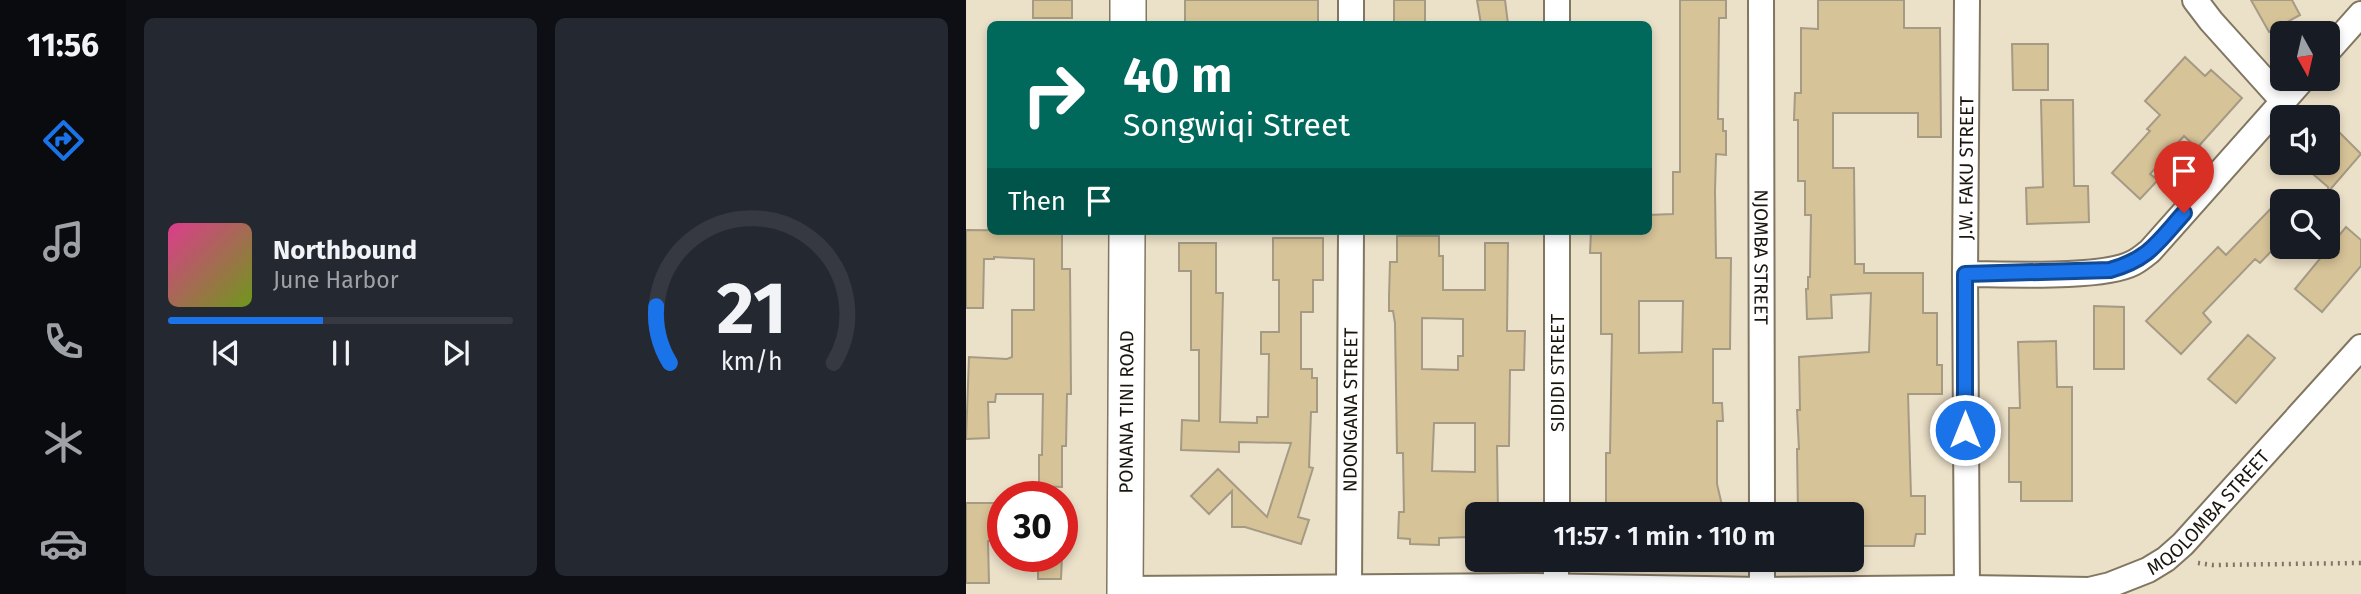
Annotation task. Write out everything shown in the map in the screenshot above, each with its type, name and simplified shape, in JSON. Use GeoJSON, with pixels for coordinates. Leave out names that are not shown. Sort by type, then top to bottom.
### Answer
{"type":"FeatureCollection","features":[{"type":"Feature","properties":{"kind":"street"},"geometry":{"type":"LineString","coordinates":[[1128,0],[1128,21]]}},
{"type":"Feature","properties":{"kind":"street"},"geometry":{"type":"LineString","coordinates":[[1351,21],[1352,0]]}},
{"type":"Feature","properties":{"kind":"street"},"geometry":{"type":"LineString","coordinates":[[1557,0],[1557,21]]}},
{"type":"Feature","properties":{"kind":"street","name":"NJOMBA STREET"},"geometry":{"type":"LineString","coordinates":[[1762,0],[1762,502]]}},
{"type":"Feature","properties":{"kind":"street","name":"J.W. FAKU STREET"},"geometry":{"type":"LineString","coordinates":[[1967,0],[1967,588]]}},
{"type":"Feature","properties":{"kind":"street"},"geometry":{"type":"LineString","coordinates":[[2195,0],[2210,21],[2283,101]]}},
{"type":"Feature","properties":{"kind":"street"},"geometry":{"type":"LineString","coordinates":[[2340,38],[2361,14]]}},
{"type":"Feature","properties":{"kind":"street"},"geometry":{"type":"LineString","coordinates":[[1965,274],[2087,272],[2132,264],[2150,251],[2292,91]]}},
{"type":"Feature","properties":{"kind":"street","name":"PONANA TINI ROAD"},"geometry":{"type":"LineString","coordinates":[[1125,592],[1127,235]]}},
{"type":"Feature","properties":{"kind":"street","name":"NDONGANA STREET"},"geometry":{"type":"LineString","coordinates":[[1349,588],[1351,235]]}},
{"type":"Feature","properties":{"kind":"street","name":"SIDIDI STREET"},"geometry":{"type":"LineString","coordinates":[[1556,502],[1557,235]]}},
{"type":"Feature","properties":{"kind":"street","name":"MQOLOMBA STREET"},"geometry":{"type":"LineString","coordinates":[[1125,592],[1556,586],[1762,590],[2090,590],[2132,578],[2166,559],[2216,508],[2361,347]]}},
{"type":"Feature","properties":{"kind":"street"},"geometry":{"type":"LineString","coordinates":[[1556,572],[1556,586]]}},
{"type":"Feature","properties":{"kind":"street"},"geometry":{"type":"LineString","coordinates":[[1762,572],[1762,590]]}},
{"type":"Feature","properties":{"kind":"path"},"geometry":{"type":"LineString","coordinates":[[2166,559],[2213,565],[2361,563]]}},
{"type":"Feature","properties":{"kind":"building"},"geometry":{"type":"Polygon","coordinates":[[[1033,0],[1072,0],[1072,18],[1033,18],[1033,0]]]}},
{"type":"Feature","properties":{"kind":"building"},"geometry":{"type":"Polygon","coordinates":[[[1185,0],[1318,0],[1318,21],[1185,21],[1185,0]]]}},
{"type":"Feature","properties":{"kind":"building"},"geometry":{"type":"Polygon","coordinates":[[[1394,0],[1425,0],[1425,21],[1394,21],[1394,0]]]}},
{"type":"Feature","properties":{"kind":"building"},"geometry":{"type":"Polygon","coordinates":[[[1477,0],[1505,0],[1508,21],[1480,21],[1477,0]]]}},
{"type":"Feature","properties":{"kind":"building"},"geometry":{"type":"Polygon","coordinates":[[[1680,0],[1726,0],[1726,18],[1719,18],[1718,119],[1723,119],[1723,131],[1726,131],[1726,155],[1716,154],[1715,191],[1716,258],[1731,258],[1730,349],[1713,349],[1713,403],[1722,403],[1723,421],[1717,421],[1717,484],[1721,502],[1606,502],[1606,453],[1610,453],[1612,334],[1601,334],[1601,253],[1590,253],[1591,235],[1652,235],[1652,215],[1673,214],[1673,172],[1680,172],[1680,0]],[[1639,301],[1639,353],[1682,352],[1683,301],[1639,301]]]}},
{"type":"Feature","properties":{"kind":"building"},"geometry":{"type":"Polygon","coordinates":[[[1818,0],[1904,0],[1904,28],[1940,28],[1941,137],[1918,137],[1918,113],[1833,113],[1833,168],[1854,168],[1855,264],[1864,264],[1864,273],[1923,273],[1923,313],[1937,313],[1937,365],[1942,365],[1942,394],[1908,394],[1911,496],[1925,496],[1925,534],[1916,534],[1914,546],[1864,546],[1864,502],[1798,502],[1799,357],[1869,352],[1871,293],[1831,295],[1832,318],[1807,319],[1806,289],[1810,277],[1811,215],[1805,215],[1805,181],[1798,181],[1795,93],[1801,93],[1801,28],[1818,29],[1818,0]]]}},
{"type":"Feature","properties":{"kind":"building"},"geometry":{"type":"Polygon","coordinates":[[[2251,0],[2292,0],[2300,15],[2289,21],[2270,21],[2269,32],[2251,0]]]}},
{"type":"Feature","properties":{"kind":"building"},"geometry":{"type":"Polygon","coordinates":[[[2012,44],[2048,44],[2048,90],[2013,90],[2012,44]]]}},
{"type":"Feature","properties":{"kind":"building"},"geometry":{"type":"Polygon","coordinates":[[[2185,57],[2205,76],[2211,70],[2242,98],[2197,148],[2184,136],[2150,174],[2158,180],[2140,199],[2112,173],[2150,131],[2147,129],[2160,115],[2145,101],[2185,57]]]}},
{"type":"Feature","properties":{"kind":"building"},"geometry":{"type":"Polygon","coordinates":[[[2041,100],[2073,100],[2074,186],[2088,186],[2089,222],[2027,224],[2026,188],[2043,187],[2041,100]]]}},
{"type":"Feature","properties":{"kind":"building"},"geometry":{"type":"Polygon","coordinates":[[[2340,133],[2361,154],[2331,189],[2314,175],[2340,175],[2340,133]]]}},
{"type":"Feature","properties":{"kind":"building"},"geometry":{"type":"Polygon","coordinates":[[[2270,209],[2270,253],[2260,263],[2255,259],[2203,313],[2211,322],[2181,354],[2146,321],[2218,247],[2226,255],[2270,209]]]}},
{"type":"Feature","properties":{"kind":"building"},"geometry":{"type":"Polygon","coordinates":[[[2346,227],[2361,240],[2361,266],[2322,312],[2295,289],[2320,259],[2340,259],[2340,234],[2346,227]]]}},
{"type":"Feature","properties":{"kind":"building"},"geometry":{"type":"Polygon","coordinates":[[[966,230],[987,230],[987,235],[1062,235],[1062,269],[1070,269],[1071,394],[1067,394],[1062,481],[1039,481],[1043,394],[996,394],[995,402],[988,402],[989,438],[966,439],[969,357],[1012,357],[1012,310],[1034,310],[1034,259],[984,259],[983,308],[966,308],[966,230]]]}},
{"type":"Feature","properties":{"kind":"building"},"geometry":{"type":"Polygon","coordinates":[[[1397,236],[1439,236],[1439,256],[1443,256],[1443,290],[1485,290],[1485,243],[1508,243],[1507,331],[1525,331],[1524,370],[1510,370],[1509,446],[1497,446],[1498,502],[1465,502],[1465,537],[1439,538],[1439,545],[1410,544],[1410,539],[1398,538],[1399,512],[1404,512],[1403,453],[1397,453],[1395,323],[1393,311],[1389,311],[1390,262],[1397,262],[1397,236]],[[1422,318],[1422,369],[1458,370],[1458,356],[1463,356],[1463,319],[1422,318]],[[1434,423],[1432,471],[1475,472],[1475,423],[1434,423]]]}},
{"type":"Feature","properties":{"kind":"building"},"geometry":{"type":"Polygon","coordinates":[[[1273,238],[1323,238],[1323,280],[1313,280],[1313,312],[1301,312],[1301,369],[1312,369],[1312,378],[1317,378],[1317,412],[1311,412],[1309,467],[1313,468],[1298,517],[1309,520],[1301,544],[1245,527],[1232,527],[1232,491],[1209,514],[1191,496],[1218,469],[1267,517],[1291,443],[1239,442],[1239,452],[1181,450],[1182,420],[1199,421],[1199,350],[1191,350],[1191,271],[1179,271],[1179,243],[1216,243],[1216,293],[1223,293],[1220,422],[1257,423],[1257,417],[1268,417],[1269,354],[1261,354],[1261,332],[1279,332],[1279,280],[1273,280],[1273,238]]]}},
{"type":"Feature","properties":{"kind":"building"},"geometry":{"type":"Polygon","coordinates":[[[2094,306],[2124,307],[2124,369],[2094,369],[2094,306]]]}},
{"type":"Feature","properties":{"kind":"building"},"geometry":{"type":"Polygon","coordinates":[[[2248,335],[2275,358],[2236,403],[2208,379],[2248,335]]]}},
{"type":"Feature","properties":{"kind":"building"},"geometry":{"type":"Polygon","coordinates":[[[2056,341],[2057,387],[2072,387],[2072,501],[2021,501],[2021,482],[2009,482],[2009,408],[2020,408],[2018,342],[2056,341]]]}},
{"type":"Feature","properties":{"kind":"building"},"geometry":{"type":"Polygon","coordinates":[[[966,503],[987,503],[989,583],[966,583],[966,503]]]}},
{"type":"Feature","properties":{"kind":"building"},"geometry":{"type":"Polygon","coordinates":[[[1038,572],[1061,572],[1061,579],[1038,579],[1038,572]]]}},
{"type":"Feature","properties":{"kind":"route"},"geometry":{"type":"LineString","coordinates":[[1965,430],[1965,274],[2087,272],[2132,264],[2150,251],[2184,213]]}}]}
